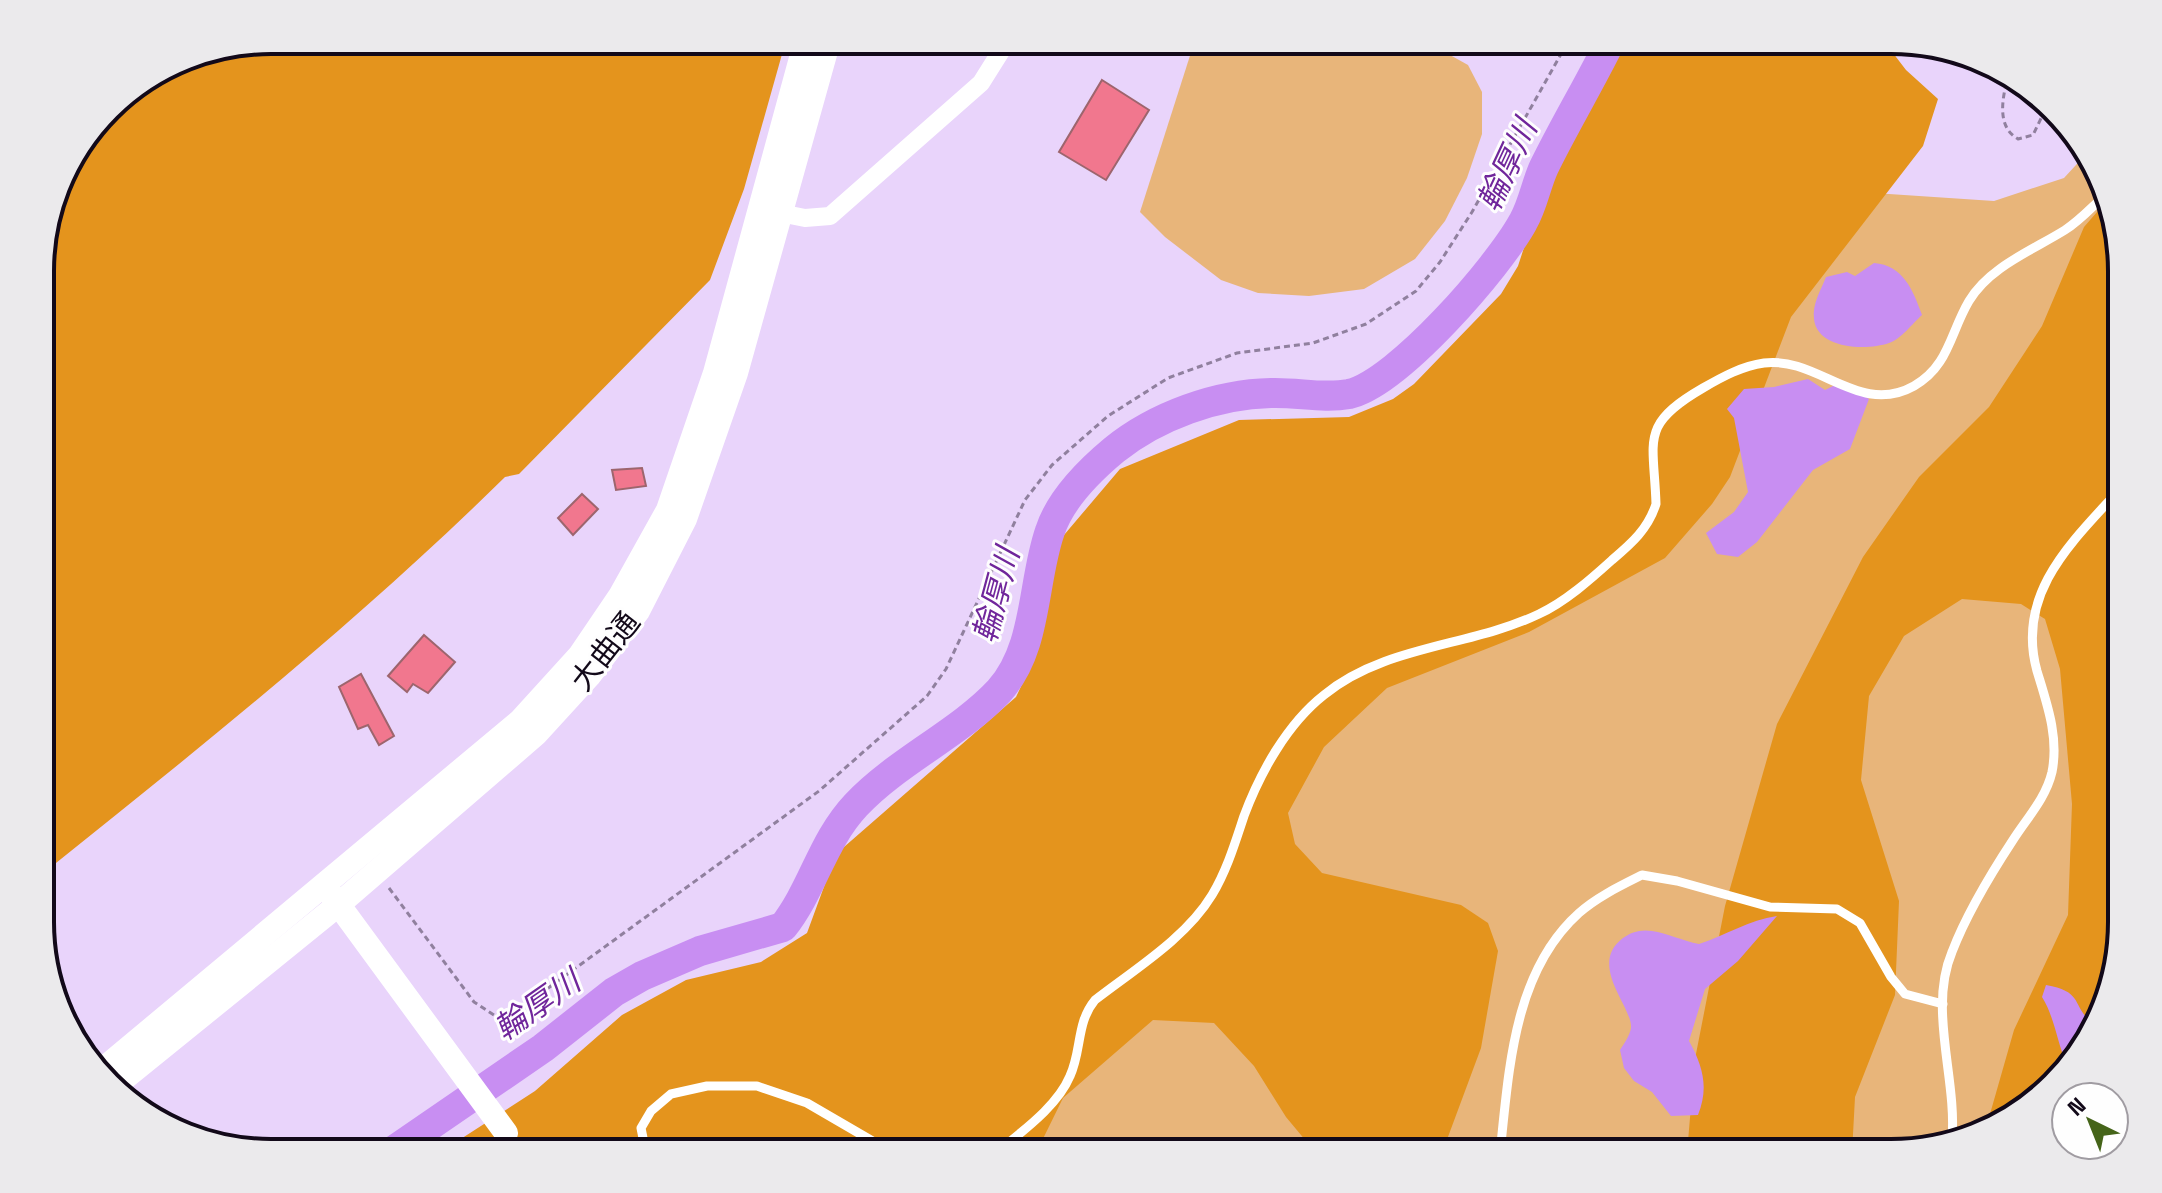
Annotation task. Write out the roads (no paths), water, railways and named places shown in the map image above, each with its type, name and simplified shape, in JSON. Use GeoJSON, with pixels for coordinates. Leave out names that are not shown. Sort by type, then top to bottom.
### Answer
{"type":"FeatureCollection","features":[{"type":"Feature","properties":{"kind":"main road","name":"大曲通"},"geometry":{"type":"LineString","coordinates":[[109,1065],[332,896],[375,874],[536,734],[589,676],[638,611],[685,519],[736,373],[803,54]]}},
{"type":"Feature","properties":{"kind":"main road","name":"大曲通"},"geometry":{"type":"LineString","coordinates":[[123,1079],[332,896],[520,721],[580,655],[620,596],[668,510],[824,54]]}},
{"type":"Feature","properties":{"kind":"main road"},"geometry":{"type":"LineString","coordinates":[[332,896],[506,1133]]}},
{"type":"Feature","properties":{"kind":"street"},"geometry":{"type":"LineString","coordinates":[[770,211],[805,218],[830,216],[981,83],[999,54]]}},
{"type":"Feature","properties":{"kind":"lane"},"geometry":{"type":"LineString","coordinates":[[1011,1139],[1063,1090],[1076,1059],[1085,1012],[1095,1000],[1187,927],[1210,899],[1222,878],[1246,812],[1267,768],[1283,740],[1323,695],[1407,653],[1539,614],[1598,573],[1639,537],[1653,514],[1656,504],[1653,438],[1664,414],[1680,400],[1738,369],[1767,362],[1795,366],[1858,394],[1895,393],[1915,386],[1939,366],[1948,353],[1969,300],[1978,290],[2016,258],[2066,229],[2096,203]]}},
{"type":"Feature","properties":{"kind":"lane"},"geometry":{"type":"LineString","coordinates":[[1953,1130],[1954,1114],[1943,1004],[1950,954],[1990,875],[2044,796],[2052,773],[2052,723],[2034,660],[2035,630],[2044,582],[2053,564],[2108,503]]}},
{"type":"Feature","properties":{"kind":"lane"},"geometry":{"type":"LineString","coordinates":[[1502,1139],[1510,1064],[1529,985],[1549,947],[1579,913],[1642,875],[1677,881],[1757,905],[1837,909],[1860,923],[1891,977],[1905,994],[1943,1004]]}},
{"type":"Feature","properties":{"kind":"lane"},"geometry":{"type":"LineString","coordinates":[[643,1139],[641,1128],[651,1111],[671,1094],[707,1086],[757,1086],[807,1103],[869,1139]]}},
{"type":"Feature","properties":{"kind":"lane"},"geometry":{"type":"LineString","coordinates":[[506,1133],[510,1139]]}},
{"type":"Feature","properties":{"kind":"waterway","name":"輪厚川"},"geometry":{"type":"LineString","coordinates":[[410,1139],[543,1048],[614,992],[642,976],[700,951],[783,927],[834,834],[856,805],[872,789],[983,706],[1012,674],[1028,635],[1050,531],[1068,497],[1086,476],[1131,438],[1188,409],[1250,394],[1349,394],[1370,385],[1393,369],[1445,320],[1511,242],[1526,215],[1544,167],[1604,54]]}}]}
